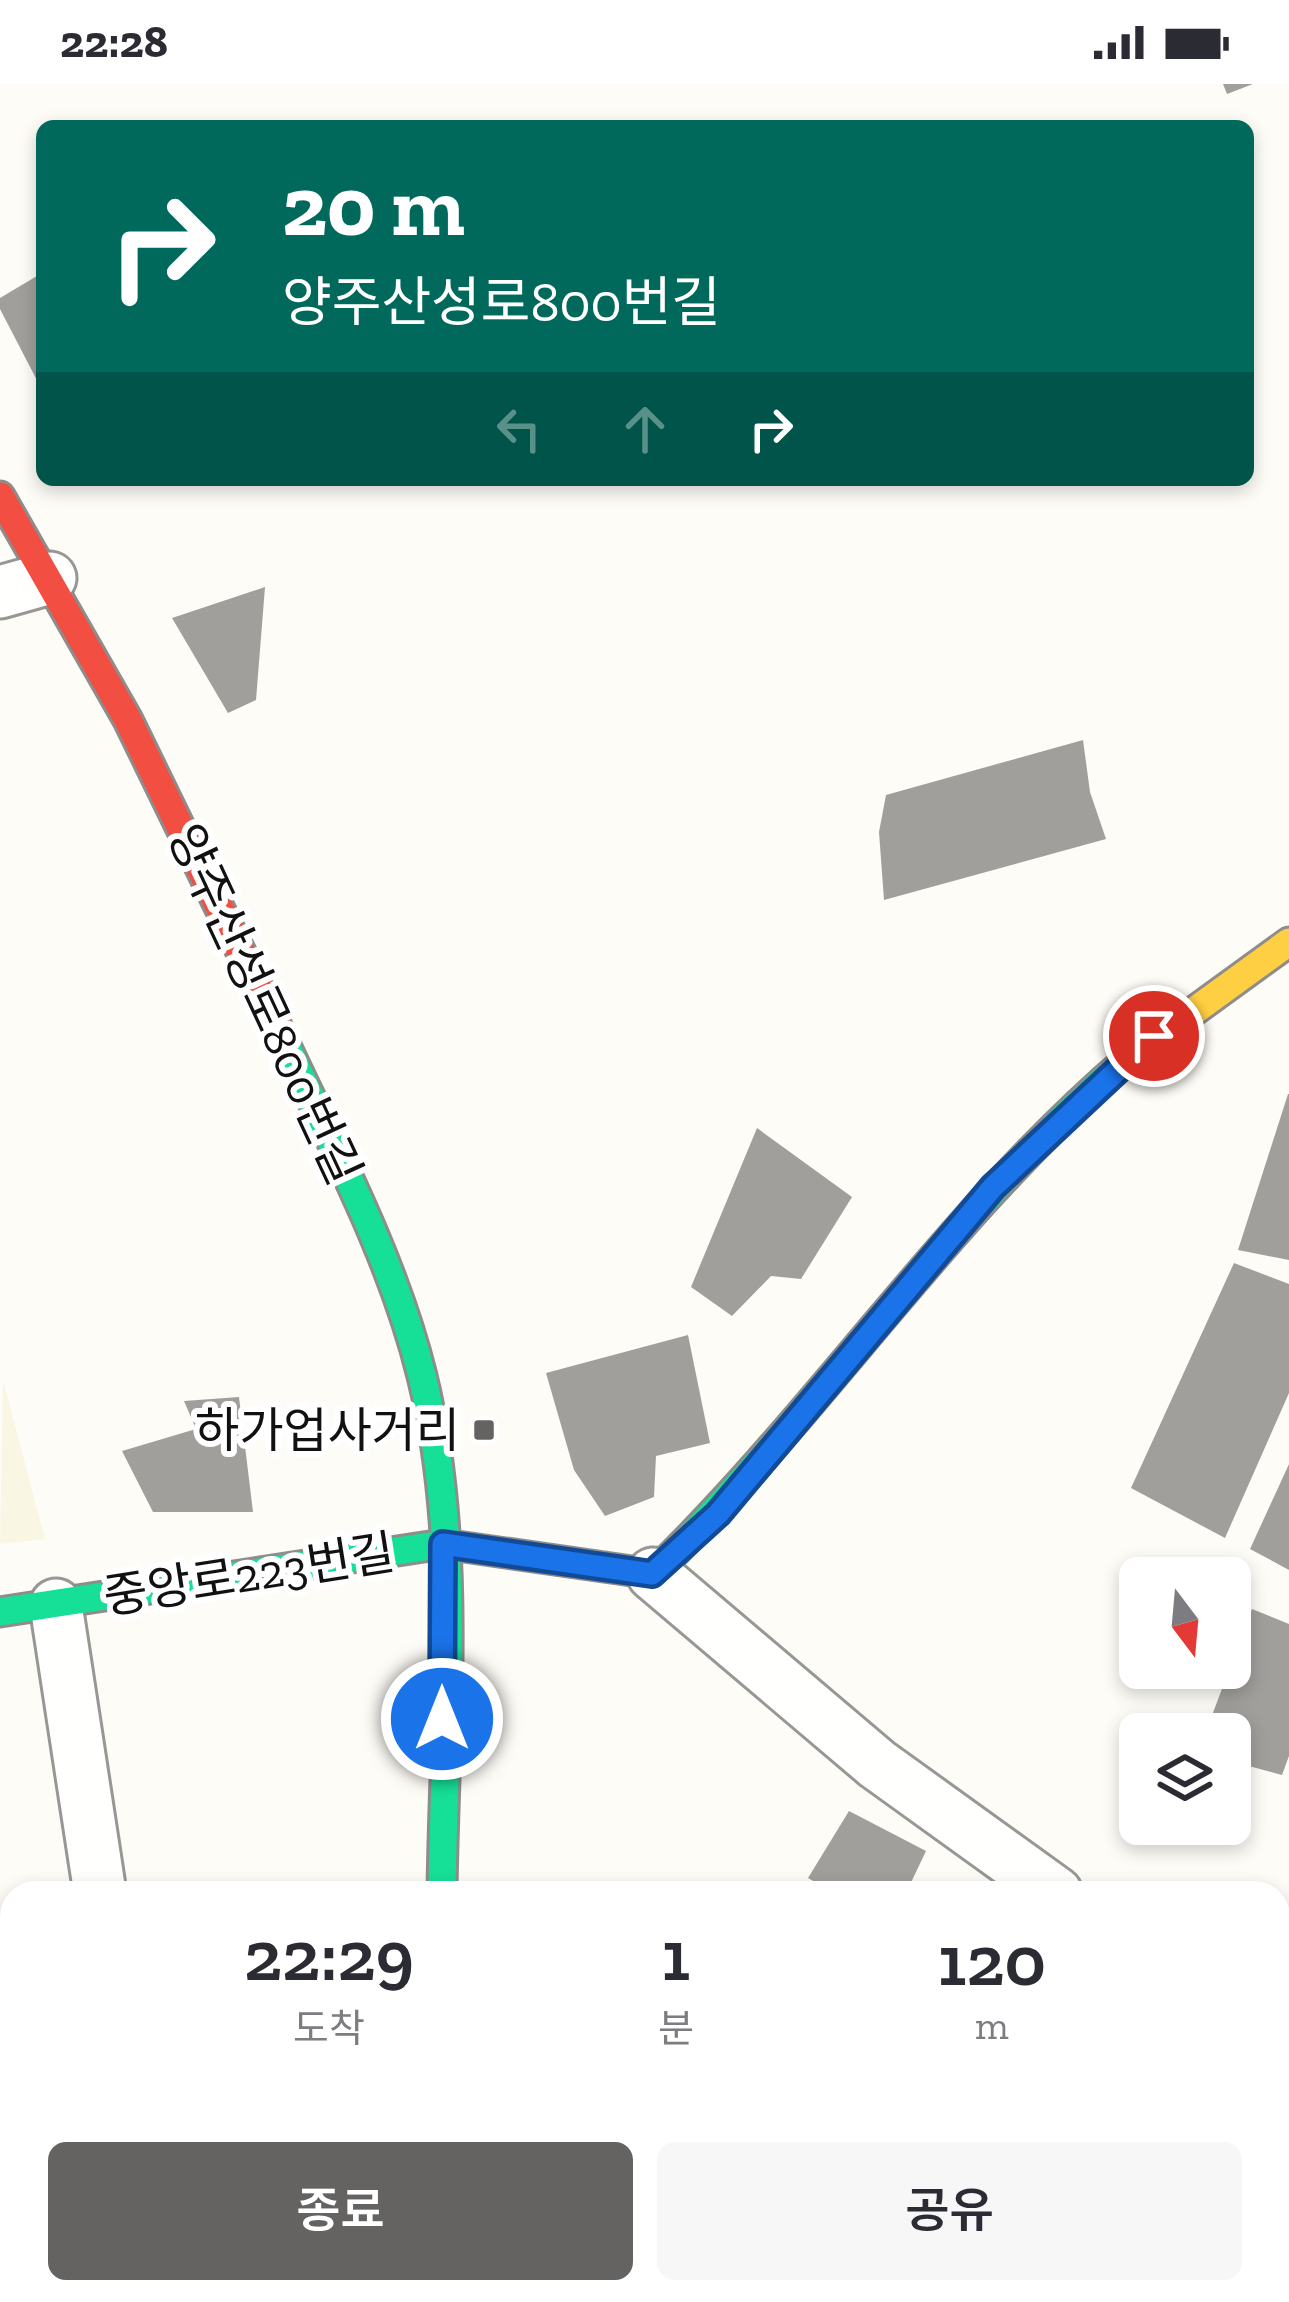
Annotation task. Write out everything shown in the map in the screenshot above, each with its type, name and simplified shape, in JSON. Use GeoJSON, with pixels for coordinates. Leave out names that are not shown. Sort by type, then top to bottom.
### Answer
{"type":"FeatureCollection","features":[{"type":"Feature","properties":{"kind":"street","name":"양주산성로800번길"},"geometry":{"type":"LineString","coordinates":[[0,496],[166,788],[367,1226],[403,1319],[429,1411],[443,1544],[442,1881]]}},
{"type":"Feature","properties":{"kind":"street"},"geometry":{"type":"LineString","coordinates":[[0,592],[50,578]]}},
{"type":"Feature","properties":{"kind":"street"},"geometry":{"type":"LineString","coordinates":[[652,1574],[718,1514],[993,1187],[1154,1036],[1289,942]]}},
{"type":"Feature","properties":{"kind":"street"},"geometry":{"type":"LineString","coordinates":[[443,1544],[652,1574],[877,1764],[1039,1881]]}},
{"type":"Feature","properties":{"kind":"street","name":"중앙로223번길"},"geometry":{"type":"LineString","coordinates":[[0,1612],[443,1544]]}},
{"type":"Feature","properties":{"kind":"street","name":"중앙로223번길"},"geometry":{"type":"LineString","coordinates":[[56,1605],[98,1881]]}},
{"type":"Feature","properties":{"kind":"shaded area"},"geometry":{"type":"Polygon","coordinates":[[[3,1380],[45,1539],[0,1544],[3,1380]]]}},
{"type":"Feature","properties":{"kind":"building"},"geometry":{"type":"Polygon","coordinates":[[[1223,84],[1253,84],[1227,94],[1223,84]]]}},
{"type":"Feature","properties":{"kind":"building"},"geometry":{"type":"Polygon","coordinates":[[[36,277],[36,378],[0,309],[0,298],[36,277]]]}},
{"type":"Feature","properties":{"kind":"building"},"geometry":{"type":"Polygon","coordinates":[[[265,587],[256,700],[228,713],[172,618],[265,587]]]}},
{"type":"Feature","properties":{"kind":"building"},"geometry":{"type":"Polygon","coordinates":[[[1083,740],[1090,792],[1106,839],[884,900],[879,832],[886,795],[1083,740]]]}},
{"type":"Feature","properties":{"kind":"building"},"geometry":{"type":"Polygon","coordinates":[[[1289,1094],[1289,1260],[1238,1250],[1289,1094]]]}},
{"type":"Feature","properties":{"kind":"building"},"geometry":{"type":"Polygon","coordinates":[[[757,1128],[852,1197],[801,1279],[771,1276],[732,1316],[691,1287],[757,1128]]]}},
{"type":"Feature","properties":{"kind":"building"},"geometry":{"type":"Polygon","coordinates":[[[1234,1263],[1289,1284],[1289,1393],[1225,1538],[1131,1488],[1234,1263]]]}},
{"type":"Feature","properties":{"kind":"building"},"geometry":{"type":"Polygon","coordinates":[[[688,1335],[710,1443],[656,1456],[654,1497],[605,1516],[574,1470],[546,1373],[688,1335]]]}},
{"type":"Feature","properties":{"kind":"building"},"geometry":{"type":"Polygon","coordinates":[[[239,1397],[253,1512],[153,1512],[122,1451],[196,1429],[184,1401],[239,1397]]]}},
{"type":"Feature","properties":{"kind":"building"},"geometry":{"type":"Polygon","coordinates":[[[1289,1464],[1289,1570],[1250,1549],[1289,1464]]]}},
{"type":"Feature","properties":{"kind":"building"},"geometry":{"type":"Polygon","coordinates":[[[1251,1612],[1289,1624],[1289,1756],[1282,1775],[1251,1767],[1251,1713],[1213,1713],[1222,1689],[1251,1689],[1251,1612]]]}},
{"type":"Feature","properties":{"kind":"building"},"geometry":{"type":"Polygon","coordinates":[[[849,1811],[926,1851],[912,1881],[808,1878],[849,1811]]]}},
{"type":"Feature","properties":{"kind":"traffic: fast"},"geometry":{"type":"LineString","coordinates":[[276,1024],[394,1286],[422,1376],[435,1439],[447,1568],[442,1881]]}},
{"type":"Feature","properties":{"kind":"traffic: fast"},"geometry":{"type":"LineString","coordinates":[[0,1612],[443,1544],[653,1574],[773,1446],[1002,1181],[1128,1059]]}},
{"type":"Feature","properties":{"kind":"traffic: slow"},"geometry":{"type":"LineString","coordinates":[[1128,1059],[1289,942]]}},
{"type":"Feature","properties":{"kind":"traffic: jam"},"geometry":{"type":"LineString","coordinates":[[0,496],[128,720],[276,1024]]}},
{"type":"Feature","properties":{"kind":"place","name":"하가업사거리"},"geometry":{"type":"Point","coordinates":[484,1430]}},
{"type":"Feature","properties":{"kind":"route"},"geometry":{"type":"LineString","coordinates":[[442,1719],[443,1544],[652,1574],[718,1514],[993,1187],[1154,1036]]}}]}
